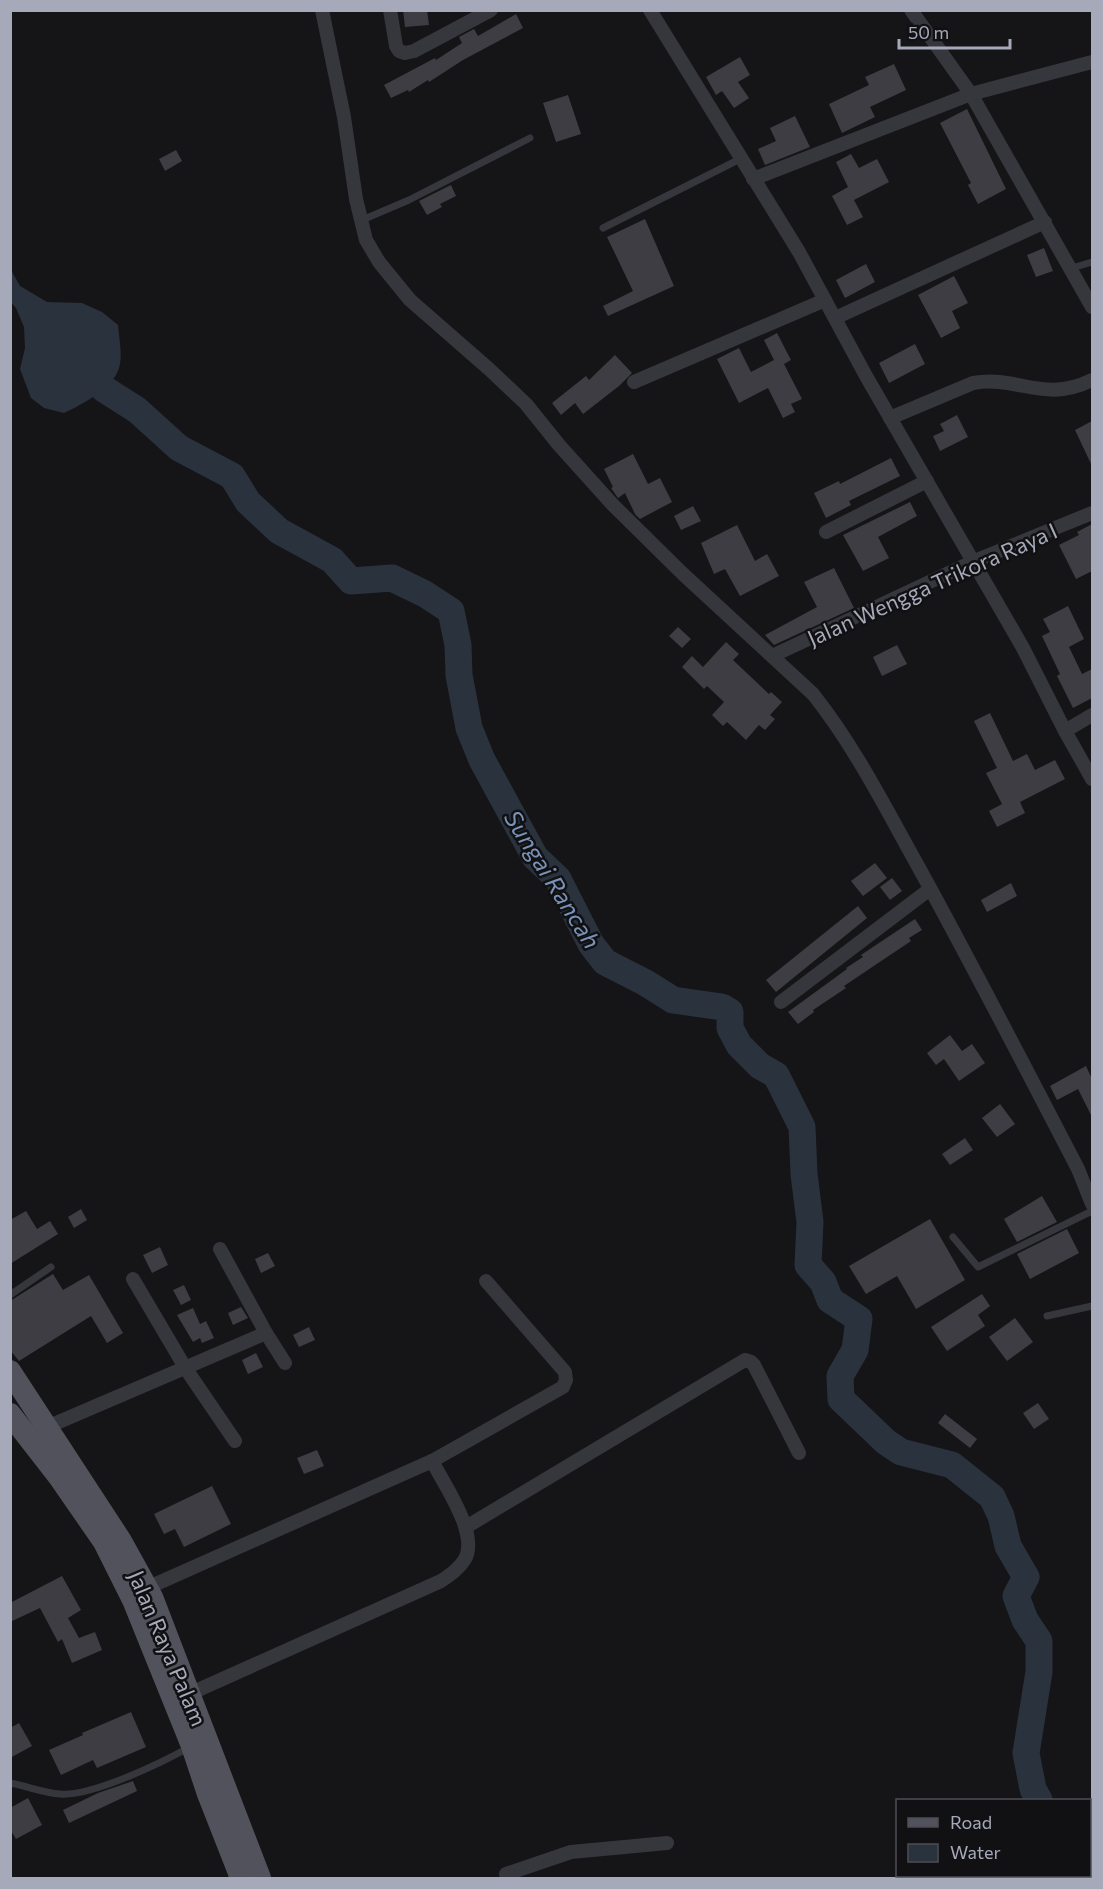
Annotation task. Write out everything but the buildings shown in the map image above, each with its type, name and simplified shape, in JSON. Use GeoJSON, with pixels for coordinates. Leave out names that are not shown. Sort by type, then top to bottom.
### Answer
{"type":"FeatureCollection","features":[{"type":"Feature","properties":{"kind":"main road","name":"Jalan Raya Palam"},"geometry":{"type":"LineString","coordinates":[[10,1371],[121,1541],[147,1588],[189,1694],[241,1878]]}},
{"type":"Feature","properties":{"kind":"main road","name":"Jalan Raya Palam"},"geometry":{"type":"LineString","coordinates":[[10,1414],[104,1542],[133,1600],[192,1746],[260,1878]]}},
{"type":"Feature","properties":{"kind":"street"},"geometry":{"type":"LineString","coordinates":[[322,10],[366,240],[379,261],[410,300],[526,404],[613,505],[813,694],[847,741],[930,889],[1078,1169],[1092,1204]]}},
{"type":"Feature","properties":{"kind":"street"},"geometry":{"type":"LineString","coordinates":[[390,10],[396,46],[399,51],[405,53],[414,51],[488,11]]}},
{"type":"Feature","properties":{"kind":"street"},"geometry":{"type":"LineString","coordinates":[[650,10],[799,252],[890,418],[1023,648],[1092,779]]}},
{"type":"Feature","properties":{"kind":"street"},"geometry":{"type":"LineString","coordinates":[[911,10],[971,94],[1072,268],[1092,307]]}},
{"type":"Feature","properties":{"kind":"street"},"geometry":{"type":"LineString","coordinates":[[753,179],[971,94],[1092,62]]}},
{"type":"Feature","properties":{"kind":"street"},"geometry":{"type":"LineString","coordinates":[[835,318],[1045,222]]}},
{"type":"Feature","properties":{"kind":"street"},"geometry":{"type":"LineString","coordinates":[[634,382],[825,300]]}},
{"type":"Feature","properties":{"kind":"street"},"geometry":{"type":"LineString","coordinates":[[890,418],[973,383],[987,381],[1053,391],[1069,390],[1092,380]]}},
{"type":"Feature","properties":{"kind":"street"},"geometry":{"type":"LineString","coordinates":[[826,532],[927,482]]}},
{"type":"Feature","properties":{"kind":"street","name":"Jalan Wengga Trikora Raya I"},"geometry":{"type":"LineString","coordinates":[[772,656],[972,562],[1092,513]]}},
{"type":"Feature","properties":{"kind":"street"},"geometry":{"type":"LineString","coordinates":[[1065,731],[1092,715]]}},
{"type":"Feature","properties":{"kind":"street"},"geometry":{"type":"LineString","coordinates":[[781,1002],[930,889]]}},
{"type":"Feature","properties":{"kind":"street"},"geometry":{"type":"LineString","coordinates":[[220,1249],[285,1364]]}},
{"type":"Feature","properties":{"kind":"street"},"geometry":{"type":"LineString","coordinates":[[133,1279],[186,1370],[235,1441]]}},
{"type":"Feature","properties":{"kind":"street"},"geometry":{"type":"LineString","coordinates":[[147,1588],[432,1461],[563,1387],[566,1380],[565,1372],[486,1281]]}},
{"type":"Feature","properties":{"kind":"street"},"geometry":{"type":"LineString","coordinates":[[48,1427],[266,1334]]}},
{"type":"Feature","properties":{"kind":"street"},"geometry":{"type":"LineString","coordinates":[[466,1527],[745,1360],[754,1365],[799,1453]]}},
{"type":"Feature","properties":{"kind":"street"},"geometry":{"type":"LineString","coordinates":[[189,1694],[441,1581],[453,1572],[465,1559],[469,1542],[466,1527],[432,1461]]}},
{"type":"Feature","properties":{"kind":"street"},"geometry":{"type":"LineString","coordinates":[[504,1877],[571,1852],[667,1843]]}},
{"type":"Feature","properties":{"kind":"lane"},"geometry":{"type":"LineString","coordinates":[[362,220],[409,200],[530,138]]}},
{"type":"Feature","properties":{"kind":"lane"},"geometry":{"type":"LineString","coordinates":[[603,228],[742,158]]}},
{"type":"Feature","properties":{"kind":"lane"},"geometry":{"type":"LineString","coordinates":[[1072,268],[1092,262]]}},
{"type":"Feature","properties":{"kind":"lane"},"geometry":{"type":"LineString","coordinates":[[953,1237],[978,1267],[1092,1211]]}},
{"type":"Feature","properties":{"kind":"lane"},"geometry":{"type":"LineString","coordinates":[[10,1296],[51,1267]]}},
{"type":"Feature","properties":{"kind":"lane"},"geometry":{"type":"LineString","coordinates":[[1047,1316],[1092,1306]]}},
{"type":"Feature","properties":{"kind":"lane"},"geometry":{"type":"LineString","coordinates":[[10,1783],[60,1794],[86,1793],[167,1760],[192,1746]]}},
{"type":"Feature","properties":{"kind":"water"},"geometry":{"type":"Polygon","coordinates":[[[11,270],[20,286],[47,302],[82,303],[102,312],[118,325],[121,358],[115,376],[103,390],[64,413],[44,408],[31,398],[20,369],[25,348],[24,327],[11,302],[11,270]]]}},
{"type":"Feature","properties":{"kind":"waterway","name":"Sungai Rancah"},"geometry":{"type":"LineString","coordinates":[[78,361],[104,389],[137,410],[179,448],[232,476],[248,502],[279,531],[332,560],[351,581],[392,578],[425,594],[451,611],[458,645],[459,675],[469,728],[482,760],[535,857],[558,879],[591,944],[605,962],[673,1000],[722,1007],[730,1012],[730,1028],[739,1045],[760,1066],[776,1075],[802,1127],[804,1174],[810,1222],[808,1265],[823,1282],[830,1300],[859,1319],[855,1350],[840,1376],[841,1399],[886,1442],[901,1452],[952,1465],[992,1497],[1001,1516],[1008,1546],[1026,1577],[1016,1596],[1025,1620],[1039,1641],[1039,1672],[1026,1753],[1033,1789],[1038,1799]]}}]}
